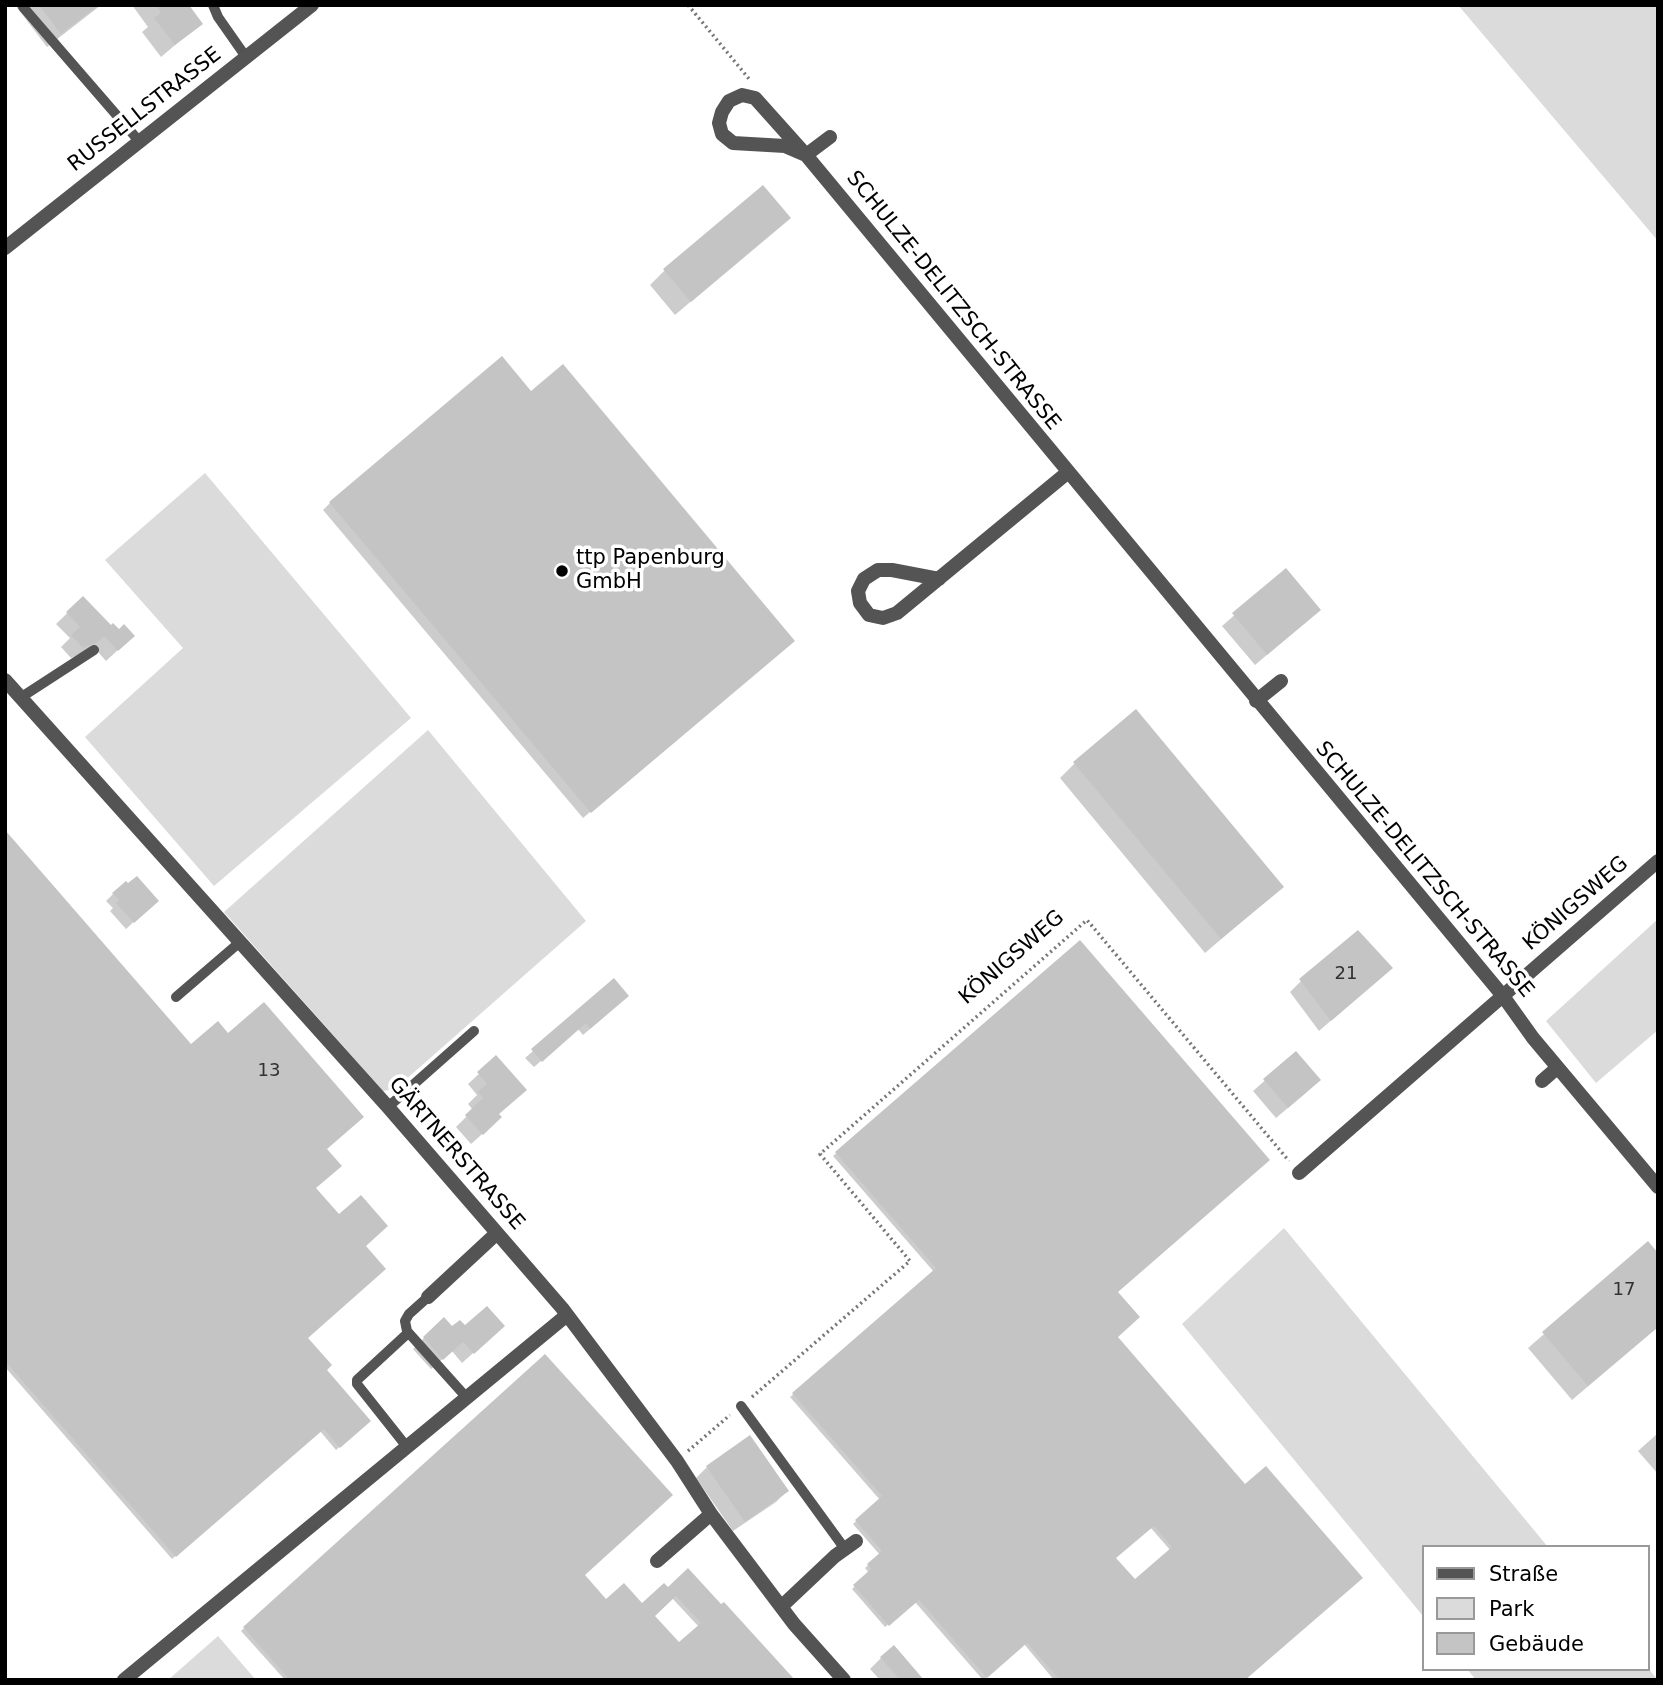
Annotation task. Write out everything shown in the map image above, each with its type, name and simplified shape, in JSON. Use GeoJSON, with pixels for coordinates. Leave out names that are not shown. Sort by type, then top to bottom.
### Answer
{"type":"FeatureCollection","features":[{"type":"Feature","properties":{"kind":"street","name":"RUSSELLSTRASSE"},"geometry":{"type":"LineString","coordinates":[[5,248],[312,5]]}},
{"type":"Feature","properties":{"kind":"street","name":"SCHULZE-DELITZSCH-STRASSE"},"geometry":{"type":"LineString","coordinates":[[806,155],[785,146],[733,143],[722,134],[719,123],[722,112],[729,101],[742,95],[755,99],[806,155],[1503,996],[1557,1068],[1658,1187]]}},
{"type":"Feature","properties":{"kind":"street"},"geometry":{"type":"LineString","coordinates":[[806,155],[830,137]]}},
{"type":"Feature","properties":{"kind":"street"},"geometry":{"type":"LineString","coordinates":[[939,579],[878,570],[864,579],[858,591],[860,603],[870,615],[883,618],[897,614],[1067,473]]}},
{"type":"Feature","properties":{"kind":"street","name":"GÄRTNERSTRASSE"},"geometry":{"type":"LineString","coordinates":[[5,680],[388,1107],[567,1315],[677,1461],[711,1514],[794,1623],[844,1680]]}},
{"type":"Feature","properties":{"kind":"street"},"geometry":{"type":"LineString","coordinates":[[1256,701],[1281,681]]}},
{"type":"Feature","properties":{"kind":"street","name":"KÖNIGSWEG"},"geometry":{"type":"LineString","coordinates":[[1299,1173],[1658,861]]}},
{"type":"Feature","properties":{"kind":"street"},"geometry":{"type":"LineString","coordinates":[[1542,1081],[1557,1068]]}},
{"type":"Feature","properties":{"kind":"street"},"geometry":{"type":"LineString","coordinates":[[429,1297],[497,1233]]}},
{"type":"Feature","properties":{"kind":"street"},"geometry":{"type":"LineString","coordinates":[[124,1680],[567,1315]]}},
{"type":"Feature","properties":{"kind":"street"},"geometry":{"type":"LineString","coordinates":[[657,1561],[711,1514]]}},
{"type":"Feature","properties":{"kind":"street"},"geometry":{"type":"LineString","coordinates":[[782,1606],[850,1545]]}},
{"type":"Feature","properties":{"kind":"lane"},"geometry":{"type":"LineString","coordinates":[[213,5],[218,17],[246,57]]}},
{"type":"Feature","properties":{"kind":"lane"},"geometry":{"type":"LineString","coordinates":[[23,7],[139,141]]}},
{"type":"Feature","properties":{"kind":"lane"},"geometry":{"type":"LineString","coordinates":[[20,698],[94,650]]}},
{"type":"Feature","properties":{"kind":"lane"},"geometry":{"type":"LineString","coordinates":[[176,997],[240,942]]}},
{"type":"Feature","properties":{"kind":"lane"},"geometry":{"type":"LineString","coordinates":[[388,1107],[474,1031]]}},
{"type":"Feature","properties":{"kind":"lane"},"geometry":{"type":"LineString","coordinates":[[429,1297],[409,1314],[405,1321],[408,1334],[467,1398]]}},
{"type":"Feature","properties":{"kind":"lane"},"geometry":{"type":"LineString","coordinates":[[407,1447],[357,1384],[357,1380],[408,1334]]}},
{"type":"Feature","properties":{"kind":"lane"},"geometry":{"type":"LineString","coordinates":[[741,1406],[850,1545]]}},
{"type":"Feature","properties":{"kind":"path"},"geometry":{"type":"LineString","coordinates":[[688,5],[755,87]]}},
{"type":"Feature","properties":{"kind":"path","name":"KÖNIGSWEG"},"geometry":{"type":"LineString","coordinates":[[677,1461],[910,1261],[820,1154],[1087,920],[1299,1173]]}},
{"type":"Feature","properties":{"kind":"green space"},"geometry":{"type":"Polygon","coordinates":[[[1458,5],[1658,5],[1658,241],[1458,5]]]}},
{"type":"Feature","properties":{"kind":"green space"},"geometry":{"type":"Polygon","coordinates":[[[205,473],[411,718],[214,886],[85,737],[183,648],[105,560],[205,473]]]}},
{"type":"Feature","properties":{"kind":"green space"},"geometry":{"type":"Polygon","coordinates":[[[428,730],[586,921],[395,1089],[383,1091],[224,912],[428,730]]]}},
{"type":"Feature","properties":{"kind":"green space"},"geometry":{"type":"Polygon","coordinates":[[[1658,919],[1658,1030],[1596,1083],[1546,1021],[1658,919]]]}},
{"type":"Feature","properties":{"kind":"green space"},"geometry":{"type":"Polygon","coordinates":[[[1284,1228],[1546,1545],[1422,1545],[1422,1615],[1182,1324],[1284,1228]]]}},
{"type":"Feature","properties":{"kind":"green space"},"geometry":{"type":"Polygon","coordinates":[[[218,1636],[256,1680],[168,1680],[218,1636]]]}},
{"type":"Feature","properties":{"kind":"green space"},"geometry":{"type":"Polygon","coordinates":[[[1649,1669],[1658,1680],[1476,1680],[1469,1671],[1649,1669]]]}},
{"type":"Feature","properties":{"kind":"building"},"geometry":{"type":"Polygon","coordinates":[[[39,5],[99,5],[61,34],[39,5]]]}},
{"type":"Feature","properties":{"kind":"building"},"geometry":{"type":"Polygon","coordinates":[[[156,5],[189,5],[203,24],[175,45],[154,18],[161,13],[156,5]]]}},
{"type":"Feature","properties":{"kind":"building"},"geometry":{"type":"Polygon","coordinates":[[[763,185],[791,218],[691,302],[663,269],[763,185]]]}},
{"type":"Feature","properties":{"kind":"building","name":"ttp Papenburg GmbH"},"geometry":{"type":"Polygon","coordinates":[[[502,356],[531,391],[563,364],[795,641],[591,813],[329,502],[502,356]]]}},
{"type":"Feature","properties":{"kind":"building"},"geometry":{"type":"Polygon","coordinates":[[[1286,568],[1321,610],[1267,655],[1232,613],[1286,568]]]}},
{"type":"Feature","properties":{"kind":"building"},"geometry":{"type":"Polygon","coordinates":[[[83,596],[111,625],[113,623],[119,629],[124,624],[135,636],[118,651],[104,636],[96,643],[83,648],[71,635],[80,627],[66,612],[83,596]]]}},
{"type":"Feature","properties":{"kind":"building"},"geometry":{"type":"Polygon","coordinates":[[[1136,709],[1284,887],[1221,939],[1073,762],[1136,709]]]}},
{"type":"Feature","properties":{"kind":"building"},"geometry":{"type":"Polygon","coordinates":[[[5,830],[191,1044],[218,1021],[228,1033],[264,1002],[364,1117],[327,1149],[342,1166],[316,1188],[339,1214],[361,1195],[388,1226],[366,1246],[386,1269],[308,1338],[332,1365],[327,1370],[371,1421],[340,1448],[324,1429],[176,1557],[5,1361],[5,830]]]}},
{"type":"Feature","properties":{"kind":"building"},"geometry":{"type":"Polygon","coordinates":[[[137,876],[159,901],[134,923],[116,903],[119,900],[112,893],[137,876]]]}},
{"type":"Feature","properties":{"kind":"building"},"geometry":{"type":"Polygon","coordinates":[[[1358,930],[1393,968],[1331,1021],[1299,979],[1358,930]]]}},
{"type":"Feature","properties":{"kind":"building"},"geometry":{"type":"Polygon","coordinates":[[[1080,940],[1270,1160],[1118,1292],[1140,1317],[1118,1337],[1245,1484],[1266,1466],[1363,1578],[1245,1680],[1060,1680],[1027,1643],[987,1678],[919,1600],[889,1626],[853,1585],[871,1569],[867,1564],[882,1551],[855,1520],[882,1496],[792,1393],[936,1268],[835,1152],[1080,940]],[[1154,1526],[1116,1558],[1135,1579],[1172,1547],[1154,1526]]]}},
{"type":"Feature","properties":{"kind":"building"},"geometry":{"type":"Polygon","coordinates":[[[614,978],[629,996],[590,1029],[586,1023],[542,1062],[531,1049],[614,978]]]}},
{"type":"Feature","properties":{"kind":"building"},"geometry":{"type":"Polygon","coordinates":[[[1296,1051],[1321,1080],[1288,1108],[1263,1079],[1296,1051]]]}},
{"type":"Feature","properties":{"kind":"building"},"geometry":{"type":"Polygon","coordinates":[[[496,1055],[527,1090],[499,1114],[502,1117],[483,1135],[465,1115],[483,1098],[478,1092],[487,1084],[477,1072],[496,1055]]]}},
{"type":"Feature","properties":{"kind":"building"},"geometry":{"type":"Polygon","coordinates":[[[1648,1241],[1658,1253],[1658,1327],[1588,1386],[1542,1332],[1648,1241]]]}},
{"type":"Feature","properties":{"kind":"building"},"geometry":{"type":"Polygon","coordinates":[[[487,1306],[505,1326],[474,1354],[463,1342],[443,1360],[423,1337],[444,1317],[452,1326],[460,1320],[465,1325],[487,1306]]]}},
{"type":"Feature","properties":{"kind":"building"},"geometry":{"type":"Polygon","coordinates":[[[545,1354],[673,1495],[585,1575],[606,1599],[624,1583],[642,1603],[664,1583],[668,1587],[688,1568],[721,1604],[724,1602],[795,1680],[290,1680],[243,1627],[545,1354]],[[676,1596],[655,1616],[679,1642],[701,1623],[676,1596]]]}},
{"type":"Feature","properties":{"kind":"building"},"geometry":{"type":"Polygon","coordinates":[[[750,1435],[789,1491],[745,1522],[706,1466],[750,1435]]]}},
{"type":"Feature","properties":{"kind":"building"},"geometry":{"type":"Polygon","coordinates":[[[894,1645],[924,1680],[900,1680],[880,1657],[894,1645]]]}},
{"type":"Feature","properties":{"kind":"place","name":"ttp Papenburg GmbH"},"geometry":{"type":"Point","coordinates":[562,571]}}]}
